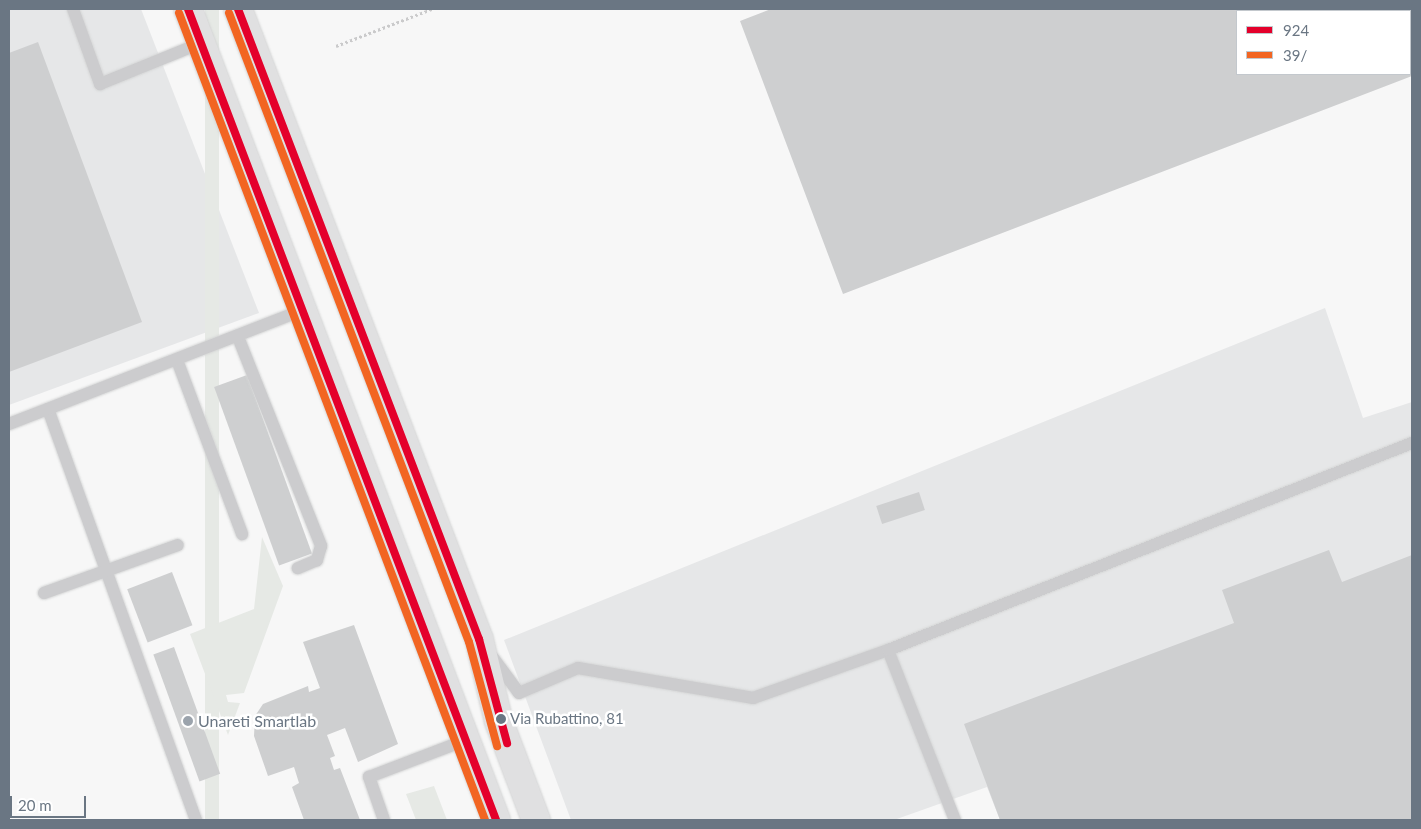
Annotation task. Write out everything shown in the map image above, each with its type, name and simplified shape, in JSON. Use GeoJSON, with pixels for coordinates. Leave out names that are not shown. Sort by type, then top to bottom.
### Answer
{"type":"FeatureCollection","features":[{"type":"Feature","properties":{"kind":"street"},"geometry":{"type":"LineString","coordinates":[[188,9],[496,820]]}},
{"type":"Feature","properties":{"kind":"street"},"geometry":{"type":"LineString","coordinates":[[238,9],[479,639],[499,722],[536,820]]}},
{"type":"Feature","properties":{"kind":"lane"},"geometry":{"type":"LineString","coordinates":[[73,9],[100,84],[201,43]]}},
{"type":"Feature","properties":{"kind":"lane"},"geometry":{"type":"LineString","coordinates":[[9,424],[238,337],[303,310]]}},
{"type":"Feature","properties":{"kind":"lane"},"geometry":{"type":"LineString","coordinates":[[238,337],[321,546],[317,560],[298,568]]}},
{"type":"Feature","properties":{"kind":"lane"},"geometry":{"type":"LineString","coordinates":[[177,360],[242,534]]}},
{"type":"Feature","properties":{"kind":"lane"},"geometry":{"type":"LineString","coordinates":[[48,410],[196,820]]}},
{"type":"Feature","properties":{"kind":"lane"},"geometry":{"type":"LineString","coordinates":[[479,639],[519,693],[578,668],[753,698],[888,650],[1412,443]]}},
{"type":"Feature","properties":{"kind":"lane"},"geometry":{"type":"LineString","coordinates":[[44,594],[178,545]]}},
{"type":"Feature","properties":{"kind":"lane"},"geometry":{"type":"LineString","coordinates":[[888,650],[955,820]]}},
{"type":"Feature","properties":{"kind":"lane"},"geometry":{"type":"LineString","coordinates":[[384,820],[369,777],[466,740]]}},
{"type":"Feature","properties":{"kind":"path"},"geometry":{"type":"LineString","coordinates":[[336,46],[432,9]]}},
{"type":"Feature","properties":{"kind":"shaded area"},"geometry":{"type":"Polygon","coordinates":[[[9,9],[141,9],[259,313],[9,405],[9,9]]]}},
{"type":"Feature","properties":{"kind":"shaded area"},"geometry":{"type":"Polygon","coordinates":[[[205,9],[219,9],[219,820],[205,820],[205,9]]]}},
{"type":"Feature","properties":{"kind":"shaded area"},"geometry":{"type":"Polygon","coordinates":[[[1325,308],[1363,418],[1412,402],[1412,820],[1000,820],[987,787],[894,820],[571,820],[504,640],[1325,308]]]}},
{"type":"Feature","properties":{"kind":"shaded area"},"geometry":{"type":"Polygon","coordinates":[[[262,537],[283,586],[244,693],[226,695],[228,702],[240,703],[228,735],[190,634],[254,609],[262,537]]]}},
{"type":"Feature","properties":{"kind":"shaded area"},"geometry":{"type":"Polygon","coordinates":[[[434,786],[447,820],[416,820],[406,794],[434,786]]]}},
{"type":"Feature","properties":{"kind":"building"},"geometry":{"type":"Polygon","coordinates":[[[771,9],[1412,9],[1412,76],[843,294],[740,21],[771,9]]]}},
{"type":"Feature","properties":{"kind":"building"},"geometry":{"type":"Polygon","coordinates":[[[38,42],[142,322],[9,372],[9,53],[38,42]]]}},
{"type":"Feature","properties":{"kind":"building"},"geometry":{"type":"Polygon","coordinates":[[[247,375],[312,554],[279,566],[214,387],[247,375]]]}},
{"type":"Feature","properties":{"kind":"building"},"geometry":{"type":"Polygon","coordinates":[[[919,492],[925,510],[882,524],[876,506],[919,492]]]}},
{"type":"Feature","properties":{"kind":"building"},"geometry":{"type":"Polygon","coordinates":[[[1329,550],[1342,582],[1412,555],[1412,820],[1000,820],[964,724],[1234,623],[1222,590],[1329,550]]]}},
{"type":"Feature","properties":{"kind":"building"},"geometry":{"type":"Polygon","coordinates":[[[172,572],[192,625],[148,642],[127,589],[172,572]]]}},
{"type":"Feature","properties":{"kind":"building"},"geometry":{"type":"Polygon","coordinates":[[[354,625],[398,744],[358,762],[345,728],[327,735],[335,756],[330,758],[334,770],[340,768],[360,820],[304,820],[292,787],[299,783],[294,767],[268,776],[254,736],[255,716],[263,704],[308,686],[309,692],[320,688],[303,642],[354,625]]]}},
{"type":"Feature","properties":{"kind":"building"},"geometry":{"type":"Polygon","coordinates":[[[174,647],[220,774],[199,781],[153,655],[174,647]]]}},
{"type":"Feature","properties":{"kind":"transit line","name":"924"},"geometry":{"type":"LineString","coordinates":[[188,9],[496,820]]}},
{"type":"Feature","properties":{"kind":"transit line","name":"924"},"geometry":{"type":"LineString","coordinates":[[238,9],[479,639],[507,743]]}},
{"type":"Feature","properties":{"kind":"transit line","name":"39/"},"geometry":{"type":"LineString","coordinates":[[179,13],[485,820]]}},
{"type":"Feature","properties":{"kind":"transit line","name":"39/"},"geometry":{"type":"LineString","coordinates":[[229,13],[469,642],[497,746]]}},
{"type":"Feature","properties":{"kind":"place","name":"Via Rubattino, 81"},"geometry":{"type":"Point","coordinates":[501,719]}},
{"type":"Feature","properties":{"kind":"place","name":"Unareti Smartlab"},"geometry":{"type":"Point","coordinates":[188,721]}}]}
